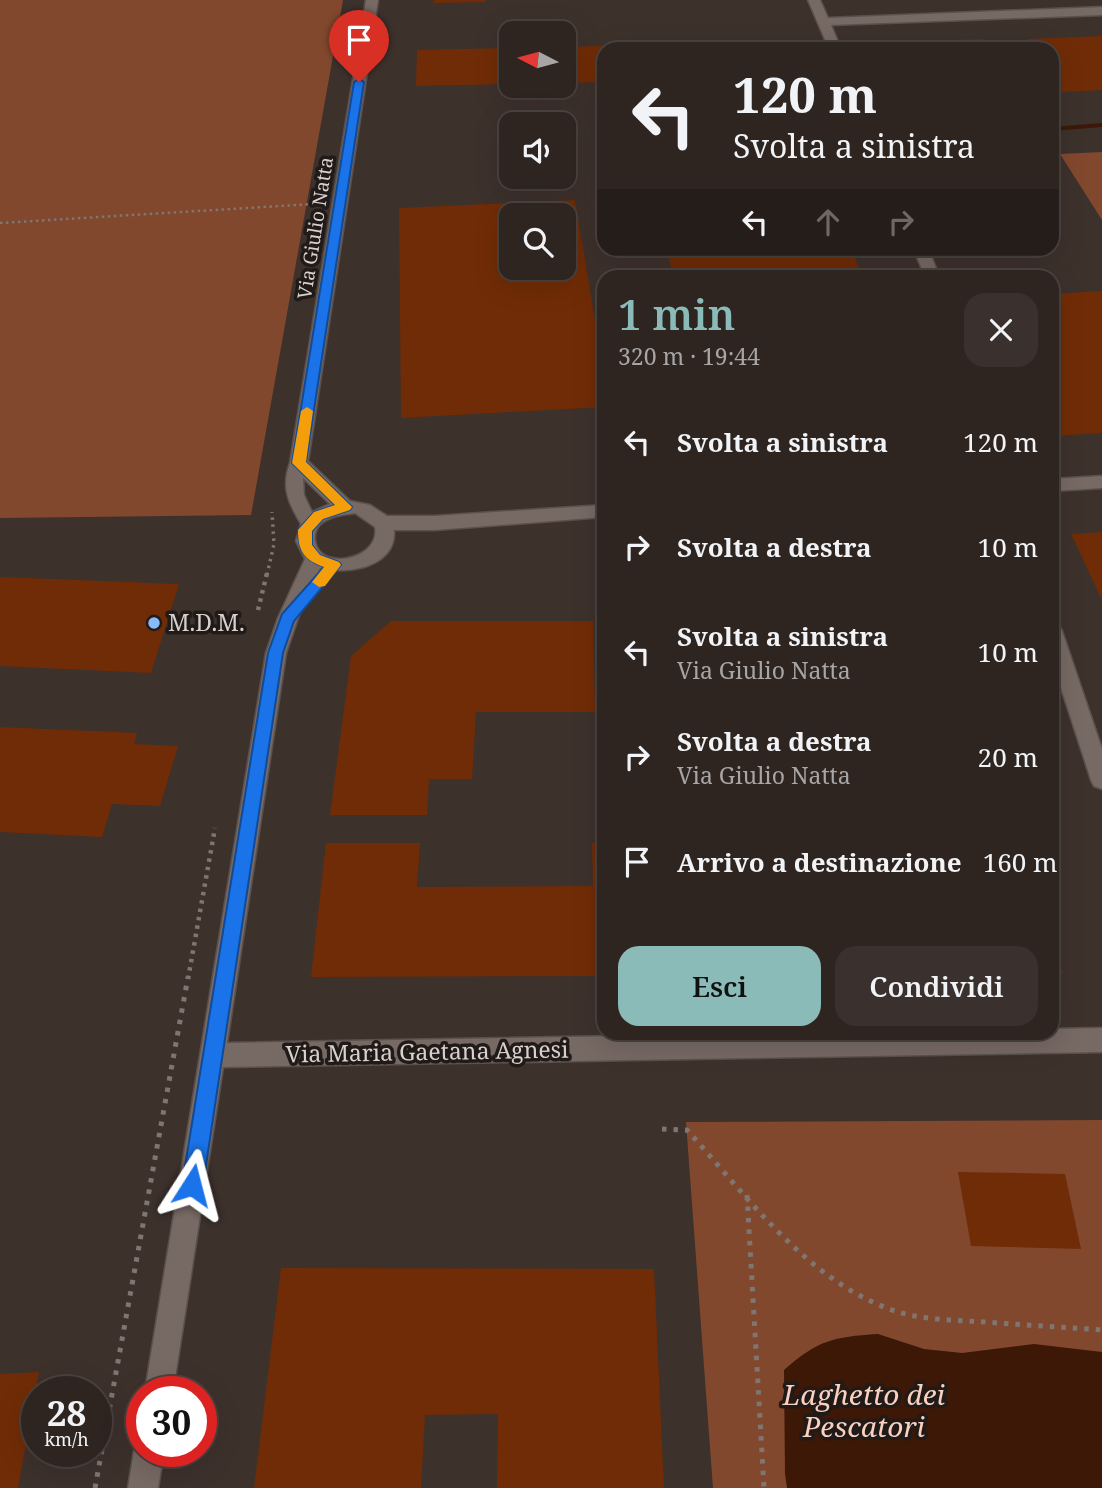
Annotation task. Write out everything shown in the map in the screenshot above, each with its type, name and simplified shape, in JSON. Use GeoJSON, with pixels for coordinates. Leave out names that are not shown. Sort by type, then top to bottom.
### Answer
{"type":"FeatureCollection","features":[{"type":"Feature","properties":{"kind":"street","name":"Via Giulio Natta"},"geometry":{"type":"LineString","coordinates":[[310,524],[292,487],[299,463],[372,0]]}},
{"type":"Feature","properties":{"kind":"street"},"geometry":{"type":"LineString","coordinates":[[814,0],[832,42]]}},
{"type":"Feature","properties":{"kind":"street"},"geometry":{"type":"LineString","coordinates":[[824,22],[1102,12]]}},
{"type":"Feature","properties":{"kind":"street"},"geometry":{"type":"LineString","coordinates":[[299,463],[345,507]]}},
{"type":"Feature","properties":{"kind":"street"},"geometry":{"type":"LineString","coordinates":[[1059,485],[1102,482]]}},
{"type":"Feature","properties":{"kind":"street"},"geometry":{"type":"LineString","coordinates":[[380,548],[386,536],[383,523],[373,513],[345,507],[318,515],[310,524],[304,540],[305,547],[315,559],[334,565],[364,560],[380,548],[435,523]]}},
{"type":"Feature","properties":{"kind":"street"},"geometry":{"type":"LineString","coordinates":[[383,523],[435,523],[597,511]]}},
{"type":"Feature","properties":{"kind":"street"},"geometry":{"type":"LineString","coordinates":[[161,1376],[276,653],[288,618],[315,559]]}},
{"type":"Feature","properties":{"kind":"street"},"geometry":{"type":"LineString","coordinates":[[288,618],[334,565]]}},
{"type":"Feature","properties":{"kind":"street"},"geometry":{"type":"LineString","coordinates":[[1059,652],[1102,780]]}},
{"type":"Feature","properties":{"kind":"street","name":"Via Maria Gaetana Agnesi"},"geometry":{"type":"LineString","coordinates":[[214,1055],[1102,1040]]}},
{"type":"Feature","properties":{"kind":"street"},"geometry":{"type":"LineString","coordinates":[[143,1488],[146,1467]]}},
{"type":"Feature","properties":{"kind":"path"},"geometry":{"type":"LineString","coordinates":[[0,223],[321,204]]}},
{"type":"Feature","properties":{"kind":"path"},"geometry":{"type":"LineString","coordinates":[[257,612],[274,544],[271,507]]}},
{"type":"Feature","properties":{"kind":"path"},"geometry":{"type":"LineString","coordinates":[[95,1488],[217,816]]}},
{"type":"Feature","properties":{"kind":"path"},"geometry":{"type":"LineString","coordinates":[[662,1129],[687,1130],[813,1263],[856,1293],[888,1309],[943,1319],[1102,1330]]}},
{"type":"Feature","properties":{"kind":"path"},"geometry":{"type":"LineString","coordinates":[[747,1195],[764,1488]]}},
{"type":"Feature","properties":{"kind":"shaded area"},"geometry":{"type":"Polygon","coordinates":[[[0,0],[343,0],[251,515],[0,518],[0,0]]]}},
{"type":"Feature","properties":{"kind":"shaded area"},"geometry":{"type":"Polygon","coordinates":[[[1102,152],[1102,220],[1060,154],[1102,152]]]}},
{"type":"Feature","properties":{"kind":"shaded area"},"geometry":{"type":"Polygon","coordinates":[[[1102,1120],[1102,1488],[713,1488],[686,1122],[1102,1120]]]}},
{"type":"Feature","properties":{"kind":"water","name":"Laghetto dei Pescatori"},"geometry":{"type":"Polygon","coordinates":[[[878,1334],[924,1349],[962,1353],[1034,1344],[1102,1352],[1102,1488],[787,1488],[784,1370],[807,1352],[827,1342],[878,1334]]]}},
{"type":"Feature","properties":{"kind":"building"},"geometry":{"type":"Polygon","coordinates":[[[434,0],[485,0],[485,2],[434,3],[434,0]]]}},
{"type":"Feature","properties":{"kind":"building"},"geometry":{"type":"Polygon","coordinates":[[[1102,36],[1102,90],[1062,92],[1059,88],[1059,42],[1030,42],[1028,39],[1102,36]]]}},
{"type":"Feature","properties":{"kind":"building"},"geometry":{"type":"Polygon","coordinates":[[[984,39],[986,42],[891,42],[984,39]]]}},
{"type":"Feature","properties":{"kind":"building"},"geometry":{"type":"Polygon","coordinates":[[[597,46],[597,82],[576,83],[576,47],[597,46]]]}},
{"type":"Feature","properties":{"kind":"building"},"geometry":{"type":"Polygon","coordinates":[[[499,48],[499,84],[416,86],[417,50],[499,48]]]}},
{"type":"Feature","properties":{"kind":"building"},"geometry":{"type":"Polygon","coordinates":[[[575,200],[576,203],[509,203],[575,200]]]}},
{"type":"Feature","properties":{"kind":"building"},"geometry":{"type":"Polygon","coordinates":[[[499,203],[499,280],[576,280],[576,206],[597,332],[597,407],[401,418],[399,208],[499,203]]]}},
{"type":"Feature","properties":{"kind":"building"},"geometry":{"type":"Polygon","coordinates":[[[669,256],[854,256],[860,270],[672,270],[669,256]]]}},
{"type":"Feature","properties":{"kind":"building"},"geometry":{"type":"Polygon","coordinates":[[[1102,291],[1102,433],[1059,436],[1059,294],[1102,291]]]}},
{"type":"Feature","properties":{"kind":"building"},"geometry":{"type":"Polygon","coordinates":[[[1102,532],[1102,600],[1071,534],[1102,532]]]}},
{"type":"Feature","properties":{"kind":"building"},"geometry":{"type":"Polygon","coordinates":[[[0,577],[179,584],[151,673],[0,666],[0,577]]]}},
{"type":"Feature","properties":{"kind":"building"},"geometry":{"type":"Polygon","coordinates":[[[391,621],[593,621],[595,712],[476,712],[472,779],[429,779],[427,815],[330,815],[351,656],[391,621]]]}},
{"type":"Feature","properties":{"kind":"building"},"geometry":{"type":"Polygon","coordinates":[[[0,727],[137,733],[134,744],[178,746],[160,806],[112,804],[102,837],[0,832],[0,727]]]}},
{"type":"Feature","properties":{"kind":"building"},"geometry":{"type":"Polygon","coordinates":[[[326,843],[420,843],[417,887],[593,886],[592,843],[597,843],[597,976],[311,977],[326,843]]]}},
{"type":"Feature","properties":{"kind":"building"},"geometry":{"type":"Polygon","coordinates":[[[1059,958],[1063,974],[1059,974],[1059,958]]]}},
{"type":"Feature","properties":{"kind":"building"},"geometry":{"type":"Polygon","coordinates":[[[958,1172],[1065,1174],[1081,1249],[971,1246],[958,1172]]]}},
{"type":"Feature","properties":{"kind":"building"},"geometry":{"type":"Polygon","coordinates":[[[281,1268],[654,1269],[664,1488],[497,1488],[498,1414],[425,1415],[421,1488],[254,1488],[281,1268]]]}},
{"type":"Feature","properties":{"kind":"building"},"geometry":{"type":"Polygon","coordinates":[[[39,1372],[38,1376],[21,1376],[22,1467],[18,1488],[0,1488],[0,1374],[39,1372]]]}},
{"type":"Feature","properties":{"kind":"waterway"},"geometry":{"type":"LineString","coordinates":[[1059,128],[1102,125]]}},
{"type":"Feature","properties":{"kind":"slow traffic"},"geometry":{"type":"LineString","coordinates":[[307,411],[299,463],[345,507],[334,508],[318,515],[305,530],[305,547],[315,559],[334,565],[319,582]]}},
{"type":"Feature","properties":{"kind":"place","name":"M.D.M."},"geometry":{"type":"Point","coordinates":[154,623]}},
{"type":"Feature","properties":{"kind":"route"},"geometry":{"type":"LineString","coordinates":[[192,1185],[276,653],[288,618],[334,565],[315,559],[305,547],[305,530],[318,515],[334,508],[345,507],[299,463],[359,82]]}}]}
